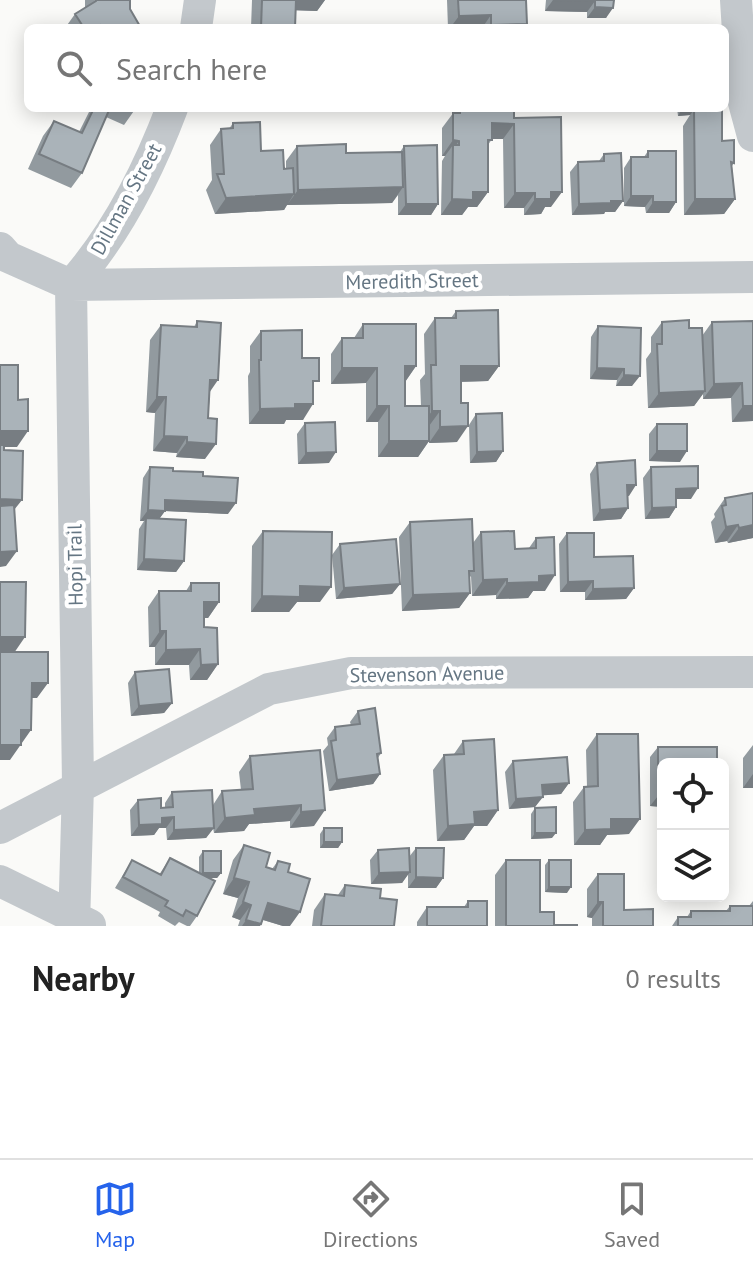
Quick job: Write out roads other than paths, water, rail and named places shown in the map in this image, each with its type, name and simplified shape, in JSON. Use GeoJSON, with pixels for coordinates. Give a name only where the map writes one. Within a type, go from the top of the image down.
{"type":"FeatureCollection","features":[{"type":"Feature","properties":{"kind":"street"},"geometry":{"type":"LineString","coordinates":[[197,24],[200,0]]}},
{"type":"Feature","properties":{"kind":"street"},"geometry":{"type":"LineString","coordinates":[[736,0],[742,95],[753,136]]}},
{"type":"Feature","properties":{"kind":"street","name":"Dillman Street"},"geometry":{"type":"LineString","coordinates":[[71,285],[86,268],[138,186],[170,112]]}},
{"type":"Feature","properties":{"kind":"street"},"geometry":{"type":"LineString","coordinates":[[0,248],[8,257],[71,285]]}},
{"type":"Feature","properties":{"kind":"street","name":"Meredith Street"},"geometry":{"type":"LineString","coordinates":[[71,285],[753,277]]}},
{"type":"Feature","properties":{"kind":"street","name":"Hopi Trail"},"geometry":{"type":"LineString","coordinates":[[71,285],[80,923]]}},
{"type":"Feature","properties":{"kind":"street","name":"Stevenson Avenue"},"geometry":{"type":"LineString","coordinates":[[0,828],[269,689],[351,673],[753,672]]}},
{"type":"Feature","properties":{"kind":"street"},"geometry":{"type":"LineString","coordinates":[[0,881],[80,923]]}}]}
